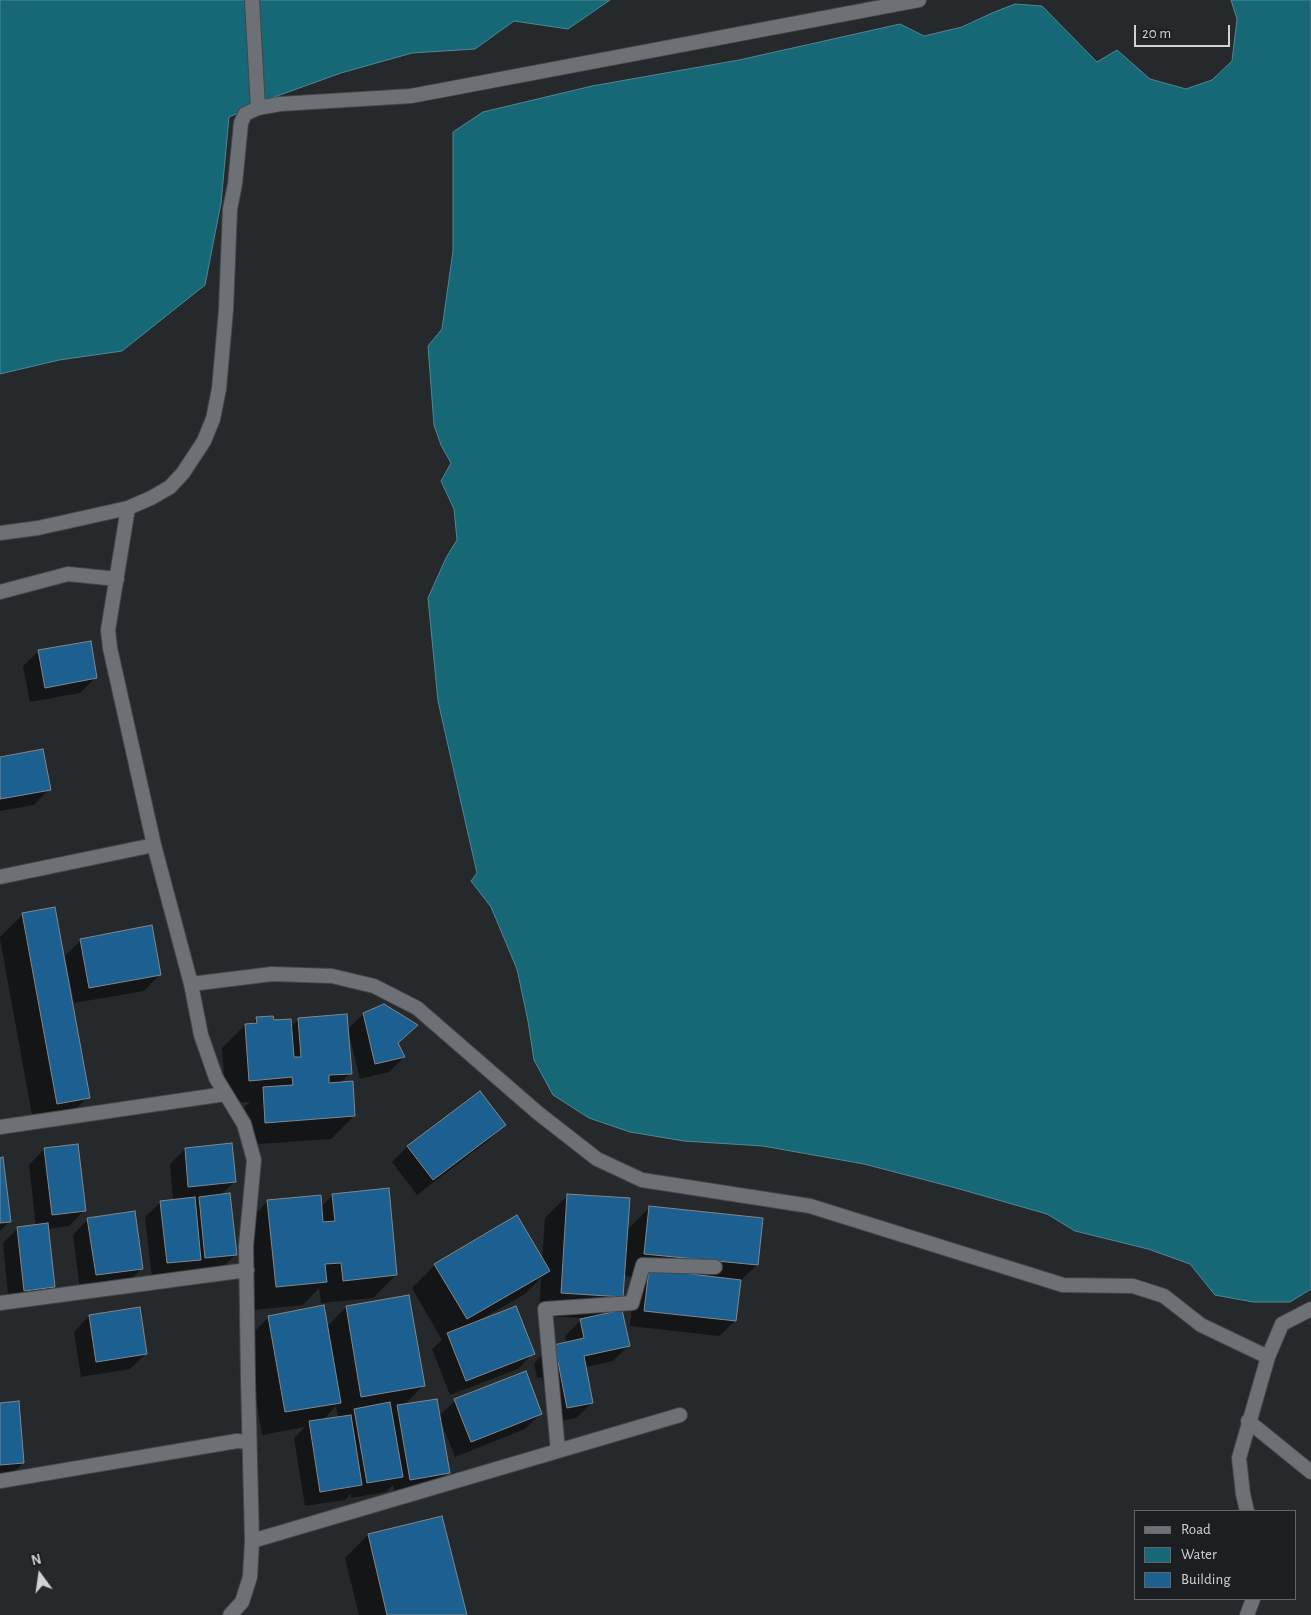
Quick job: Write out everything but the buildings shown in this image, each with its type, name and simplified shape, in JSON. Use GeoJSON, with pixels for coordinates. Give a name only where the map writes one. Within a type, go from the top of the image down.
{"type":"FeatureCollection","features":[{"type":"Feature","properties":{"kind":"street"},"geometry":{"type":"LineString","coordinates":[[252,0],[258,108]]}},
{"type":"Feature","properties":{"kind":"street"},"geometry":{"type":"LineString","coordinates":[[0,533],[38,528],[128,508],[151,498],[170,486],[183,473],[204,441],[214,418],[219,389],[226,310],[230,209],[242,123],[245,114],[258,108],[280,104],[410,96],[919,0]]}},
{"type":"Feature","properties":{"kind":"street"},"geometry":{"type":"LineString","coordinates":[[128,508],[108,630],[110,648],[154,845],[191,984],[201,1035],[216,1078],[244,1124],[254,1160],[246,1246],[252,1541],[250,1577],[242,1602],[230,1615]]}},
{"type":"Feature","properties":{"kind":"street"},"geometry":{"type":"LineString","coordinates":[[0,592],[68,574],[117,580]]}},
{"type":"Feature","properties":{"kind":"street"},"geometry":{"type":"LineString","coordinates":[[0,877],[154,845]]}},
{"type":"Feature","properties":{"kind":"street"},"geometry":{"type":"LineString","coordinates":[[191,984],[272,974],[332,976],[374,986],[417,1008],[538,1113],[597,1159],[642,1180],[810,1206],[1063,1285],[1133,1286],[1164,1296],[1201,1325],[1268,1357]]}},
{"type":"Feature","properties":{"kind":"street"},"geometry":{"type":"LineString","coordinates":[[0,1127],[225,1094]]}},
{"type":"Feature","properties":{"kind":"street"},"geometry":{"type":"LineString","coordinates":[[558,1451],[545,1308],[632,1303],[643,1265],[715,1267]]}},
{"type":"Feature","properties":{"kind":"street"},"geometry":{"type":"LineString","coordinates":[[0,1303],[247,1270]]}},
{"type":"Feature","properties":{"kind":"street"},"geometry":{"type":"LineString","coordinates":[[1247,1510],[1239,1458],[1248,1421],[1268,1357],[1282,1324],[1311,1309]]}},
{"type":"Feature","properties":{"kind":"street"},"geometry":{"type":"LineString","coordinates":[[252,1541],[680,1415]]}},
{"type":"Feature","properties":{"kind":"street"},"geometry":{"type":"LineString","coordinates":[[1248,1421],[1311,1472]]}},
{"type":"Feature","properties":{"kind":"street"},"geometry":{"type":"LineString","coordinates":[[0,1480],[237,1441],[249,1442]]}},
{"type":"Feature","properties":{"kind":"street"},"geometry":{"type":"LineString","coordinates":[[1247,1615],[1253,1600]]}},
{"type":"Feature","properties":{"kind":"water"},"geometry":{"type":"Polygon","coordinates":[[[0,0],[610,0],[568,29],[514,21],[475,49],[412,53],[341,73],[277,96],[229,117],[221,203],[205,285],[122,351],[59,360],[0,374],[0,0]]]}},
{"type":"Feature","properties":{"kind":"water"},"geometry":{"type":"Polygon","coordinates":[[[1231,0],[1311,0],[1311,1289],[1290,1302],[1253,1302],[1215,1295],[1190,1264],[1148,1249],[1075,1231],[1047,1214],[956,1188],[864,1164],[763,1146],[684,1141],[630,1132],[589,1118],[553,1095],[534,1060],[517,969],[491,907],[471,881],[477,873],[438,701],[428,598],[446,558],[457,540],[454,509],[441,481],[451,463],[441,445],[434,425],[428,346],[442,329],[453,251],[453,132],[483,112],[592,86],[739,60],[900,24],[924,36],[962,27],[1015,4],[1042,6],[1097,62],[1117,50],[1150,79],[1186,89],[1212,80],[1232,61],[1237,19],[1231,0]]]}}]}
